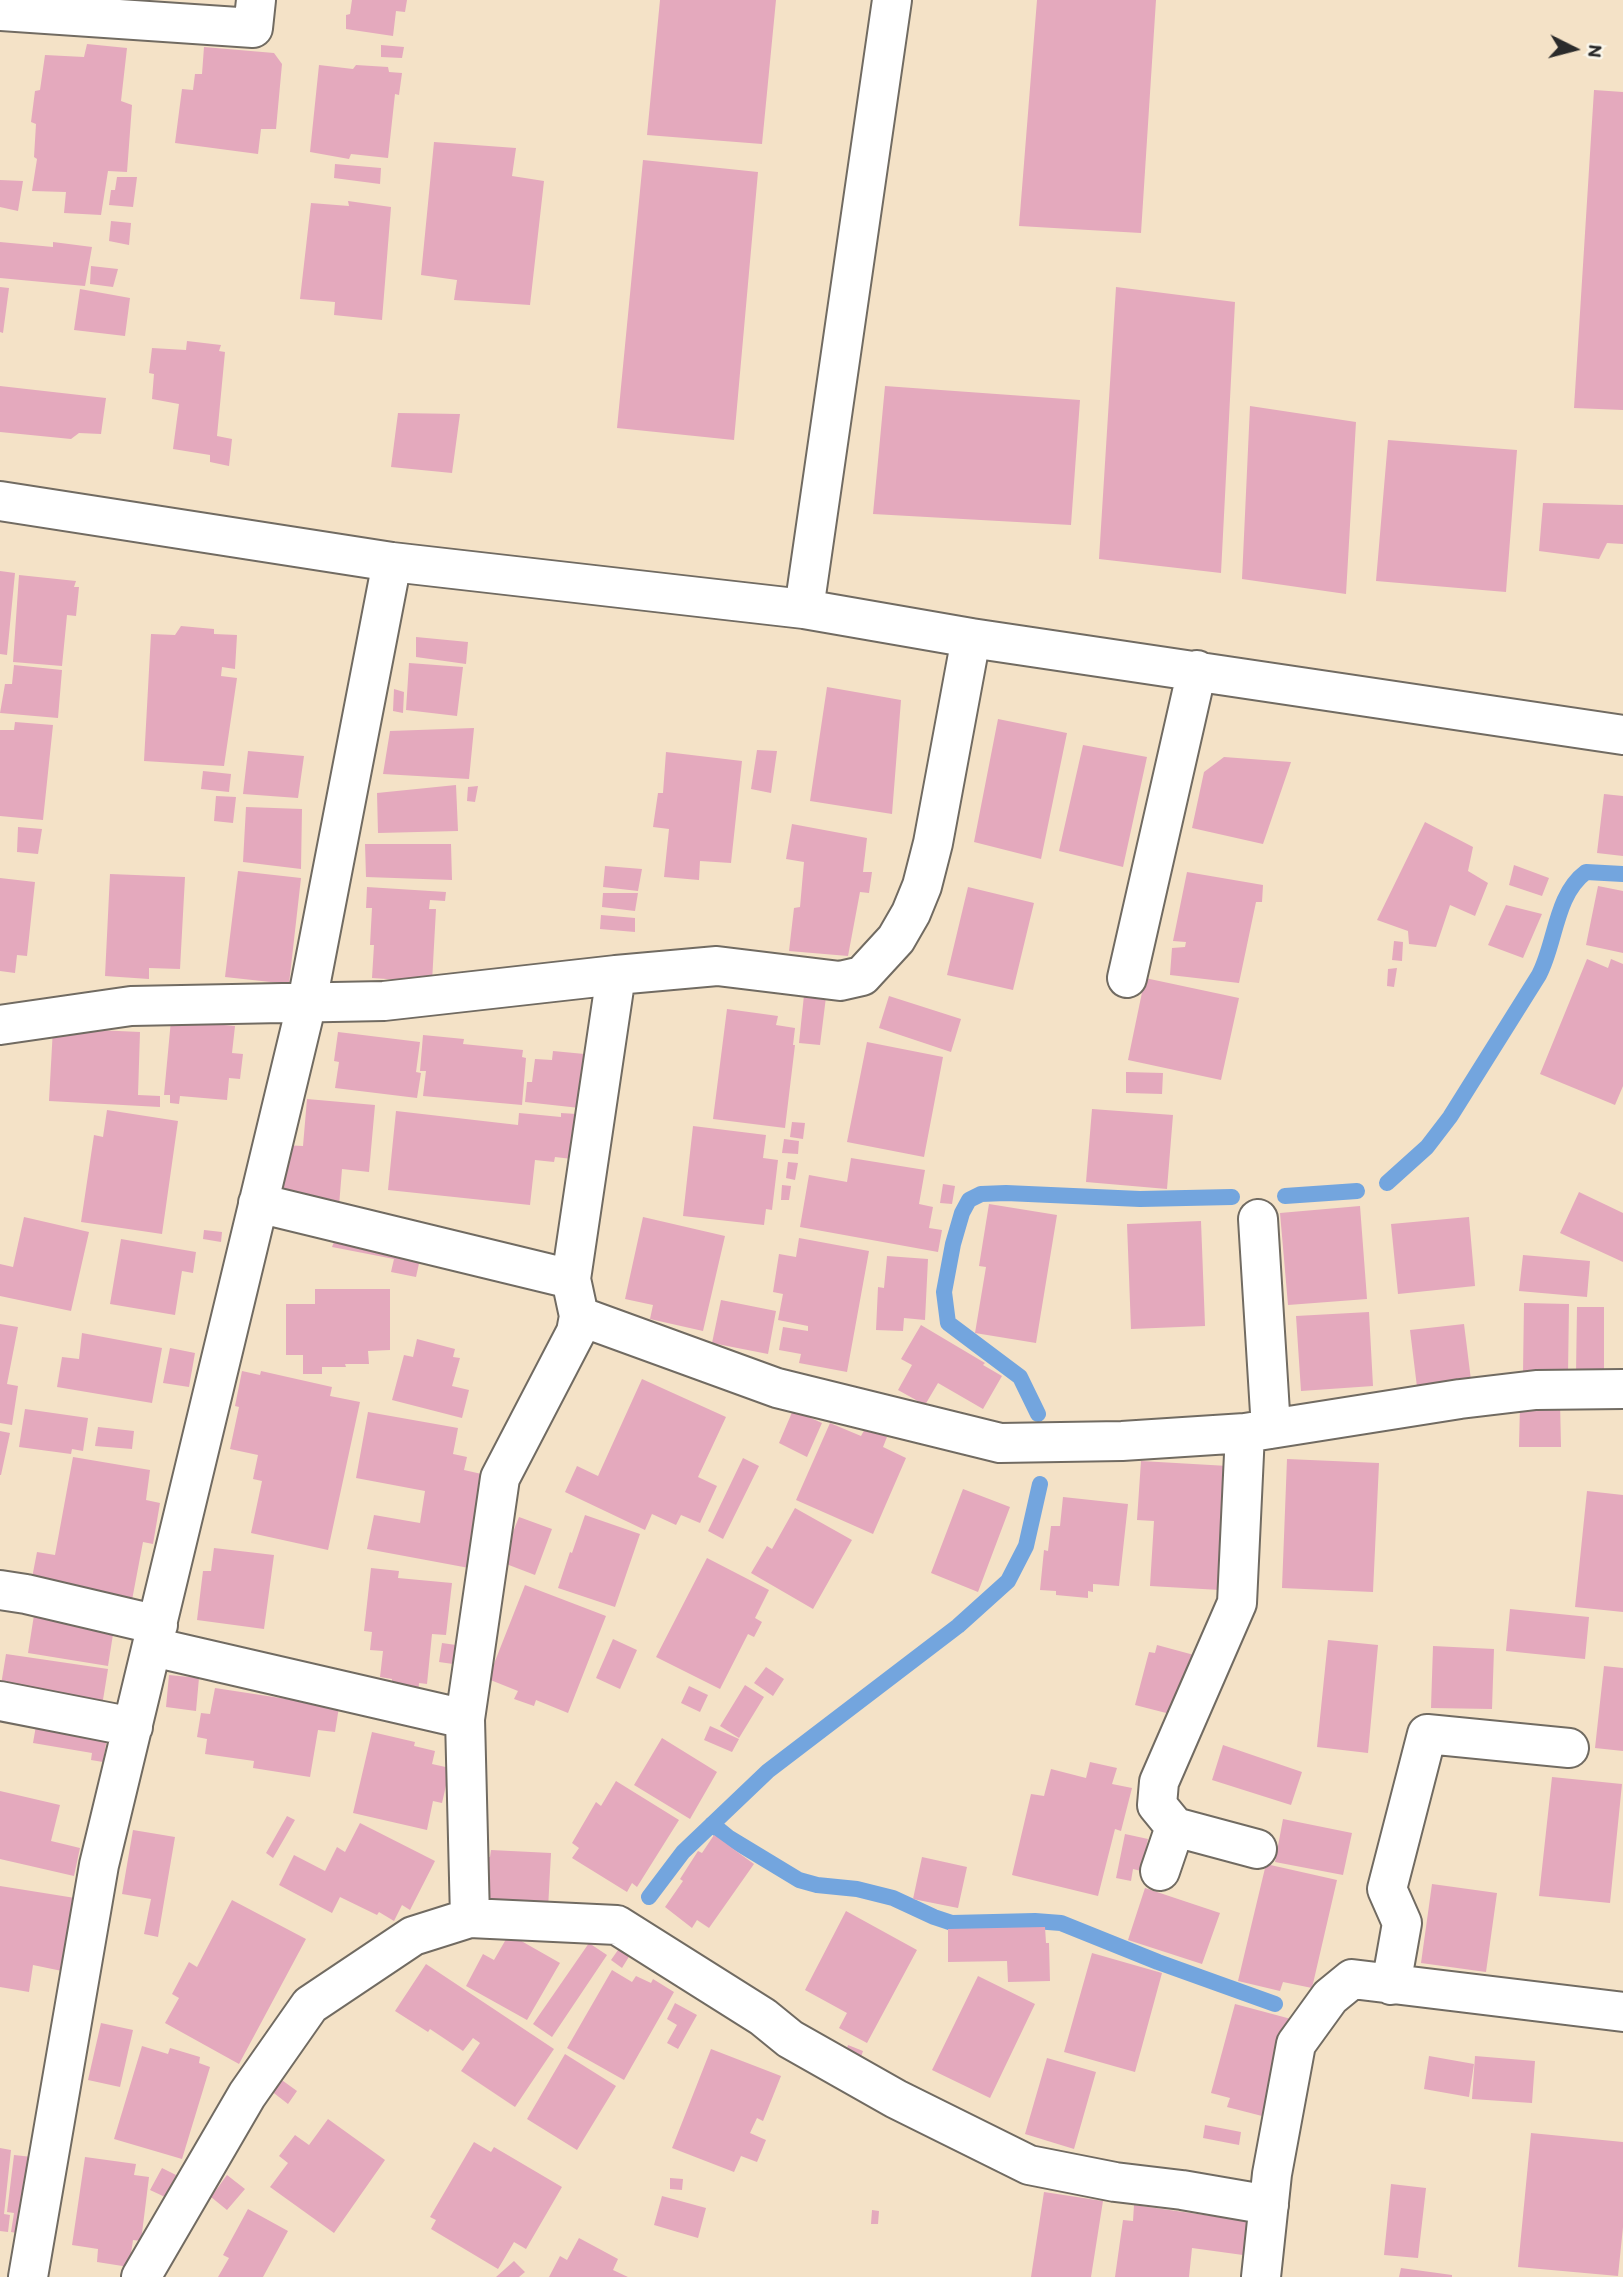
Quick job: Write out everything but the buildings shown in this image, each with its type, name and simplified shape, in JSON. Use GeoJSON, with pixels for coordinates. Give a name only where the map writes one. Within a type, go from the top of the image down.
{"type":"FeatureCollection","features":[{"type":"Feature","properties":{"kind":"street"},"geometry":{"type":"LineString","coordinates":[[0,12],[253,28],[256,0]]}},
{"type":"Feature","properties":{"kind":"street"},"geometry":{"type":"LineString","coordinates":[[804,610],[892,0]]}},
{"type":"Feature","properties":{"kind":"street"},"geometry":{"type":"LineString","coordinates":[[0,501],[392,562],[804,610],[971,638],[1623,735]]}},
{"type":"Feature","properties":{"kind":"street"},"geometry":{"type":"LineString","coordinates":[[28,2277],[99,1865],[307,1002],[392,562]]}},
{"type":"Feature","properties":{"kind":"street"},"geometry":{"type":"LineString","coordinates":[[0,1026],[131,1006],[384,1001],[717,966],[840,981],[862,976],[896,939],[922,886],[933,842],[971,638]]}},
{"type":"Feature","properties":{"kind":"street"},"geometry":{"type":"LineString","coordinates":[[1127,978],[1197,670]]}},
{"type":"Feature","properties":{"kind":"street"},"geometry":{"type":"LineString","coordinates":[[470,1918],[465,1719],[500,1478],[576,1332],[579,1316],[572,1279],[616,975]]}},
{"type":"Feature","properties":{"kind":"street"},"geometry":{"type":"LineString","coordinates":[[258,1203],[572,1279]]}},
{"type":"Feature","properties":{"kind":"street"},"geometry":{"type":"LineString","coordinates":[[1257,1849],[1175,1827],[1157,1805],[1159,1782],[1237,1603],[1258,1431],[1258,1219]]}},
{"type":"Feature","properties":{"kind":"street"},"geometry":{"type":"LineString","coordinates":[[579,1316],[778,1388],[1000,1443],[1122,1441],[1258,1431],[1460,1399],[1523,1392],[1623,1389]]}},
{"type":"Feature","properties":{"kind":"street"},"geometry":{"type":"LineString","coordinates":[[0,1591],[26,1594],[155,1636],[465,1719]]}},
{"type":"Feature","properties":{"kind":"street"},"geometry":{"type":"LineString","coordinates":[[0,1701],[133,1727]]}},
{"type":"Feature","properties":{"kind":"street"},"geometry":{"type":"LineString","coordinates":[[1391,1985],[1402,1923],[1387,1889],[1427,1734],[1569,1748]]}},
{"type":"Feature","properties":{"kind":"street"},"geometry":{"type":"LineString","coordinates":[[1160,1871],[1175,1827]]}},
{"type":"Feature","properties":{"kind":"street"},"geometry":{"type":"LineString","coordinates":[[141,2277],[247,2095],[310,2005],[413,1936],[470,1918],[618,1925],[763,2017],[790,2039],[896,2099],[1029,2165],[1115,2182],[1182,2190],[1269,2206]]}},
{"type":"Feature","properties":{"kind":"street"},"geometry":{"type":"LineString","coordinates":[[1261,2277],[1272,2174],[1296,2044],[1330,1997],[1352,1979],[1623,2012]]}},
{"type":"Feature","properties":{"kind":"waterway"},"geometry":{"type":"LineString","coordinates":[[1387,1183],[1427,1147],[1450,1117],[1539,975],[1562,906],[1576,882],[1586,872],[1623,874]]}},
{"type":"Feature","properties":{"kind":"waterway"},"geometry":{"type":"LineString","coordinates":[[1285,1196],[1357,1191]]}},
{"type":"Feature","properties":{"kind":"waterway"},"geometry":{"type":"LineString","coordinates":[[1038,1414],[1020,1377],[948,1323],[944,1292],[953,1244],[962,1213],[969,1200],[981,1194],[1006,1193],[1140,1199],[1232,1197]]}},
{"type":"Feature","properties":{"kind":"waterway"},"geometry":{"type":"LineString","coordinates":[[649,1897],[683,1852],[768,1771],[958,1626],[1008,1581],[1026,1546],[1040,1484]]}},
{"type":"Feature","properties":{"kind":"waterway"},"geometry":{"type":"LineString","coordinates":[[712,1824],[728,1837],[799,1880],[893,1898],[952,1923],[1061,1923],[1158,1962],[1275,2004]]}}]}
